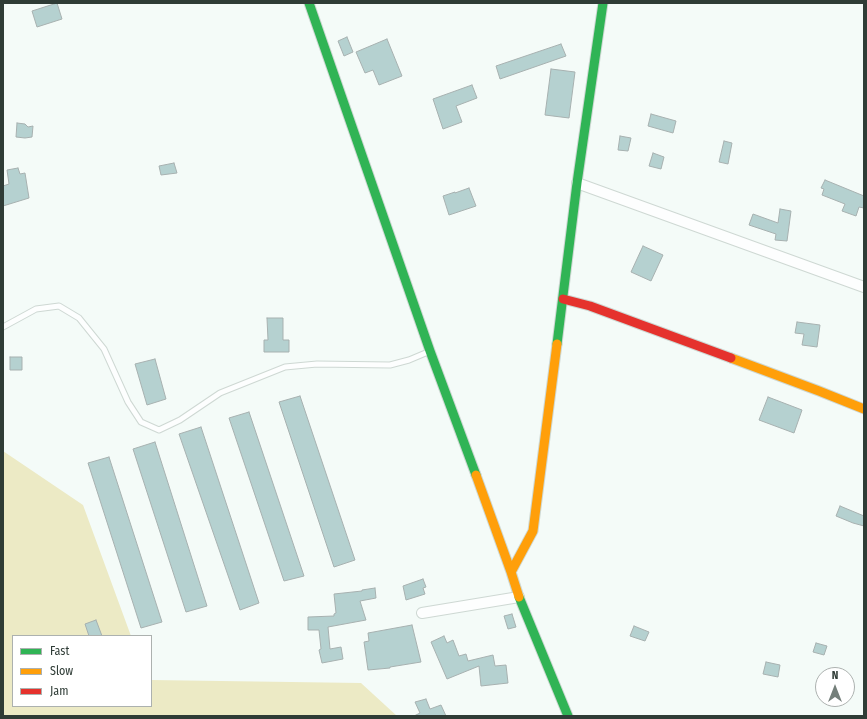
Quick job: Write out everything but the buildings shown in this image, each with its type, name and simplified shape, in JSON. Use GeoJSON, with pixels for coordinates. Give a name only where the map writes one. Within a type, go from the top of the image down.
{"type":"FeatureCollection","features":[{"type":"Feature","properties":{"kind":"street"},"geometry":{"type":"LineString","coordinates":[[309,3],[430,351],[519,597],[568,716]]}},
{"type":"Feature","properties":{"kind":"street"},"geometry":{"type":"LineString","coordinates":[[510,572],[534,531],[577,183],[603,3]]}},
{"type":"Feature","properties":{"kind":"street"},"geometry":{"type":"LineString","coordinates":[[577,183],[864,286]]}},
{"type":"Feature","properties":{"kind":"street"},"geometry":{"type":"LineString","coordinates":[[563,299],[590,306],[864,409]]}},
{"type":"Feature","properties":{"kind":"street"},"geometry":{"type":"LineString","coordinates":[[422,613],[519,597]]}},
{"type":"Feature","properties":{"kind":"lane"},"geometry":{"type":"LineString","coordinates":[[3,326],[36,309],[59,306],[79,318],[104,349],[128,402],[141,422],[159,430],[180,420],[220,393],[285,367],[317,364],[390,365],[409,360],[430,351]]}},
{"type":"Feature","properties":{"kind":"shaded area"},"geometry":{"type":"Polygon","coordinates":[[[3,451],[83,505],[131,635],[12,635],[12,707],[152,707],[152,680],[361,683],[397,716],[3,716],[3,451]]]}},
{"type":"Feature","properties":{"kind":"traffic: fast"},"geometry":{"type":"LineString","coordinates":[[309,3],[430,351],[476,475]]}},
{"type":"Feature","properties":{"kind":"traffic: fast"},"geometry":{"type":"LineString","coordinates":[[557,344],[577,183],[603,3]]}},
{"type":"Feature","properties":{"kind":"traffic: fast"},"geometry":{"type":"LineString","coordinates":[[519,597],[568,716]]}},
{"type":"Feature","properties":{"kind":"traffic: slow"},"geometry":{"type":"LineString","coordinates":[[511,572],[533,531],[557,344]]}},
{"type":"Feature","properties":{"kind":"traffic: slow"},"geometry":{"type":"LineString","coordinates":[[731,358],[864,409]]}},
{"type":"Feature","properties":{"kind":"traffic: slow"},"geometry":{"type":"LineString","coordinates":[[476,475],[519,597]]}},
{"type":"Feature","properties":{"kind":"traffic: jam"},"geometry":{"type":"LineString","coordinates":[[563,299],[590,306],[731,358]]}}]}
